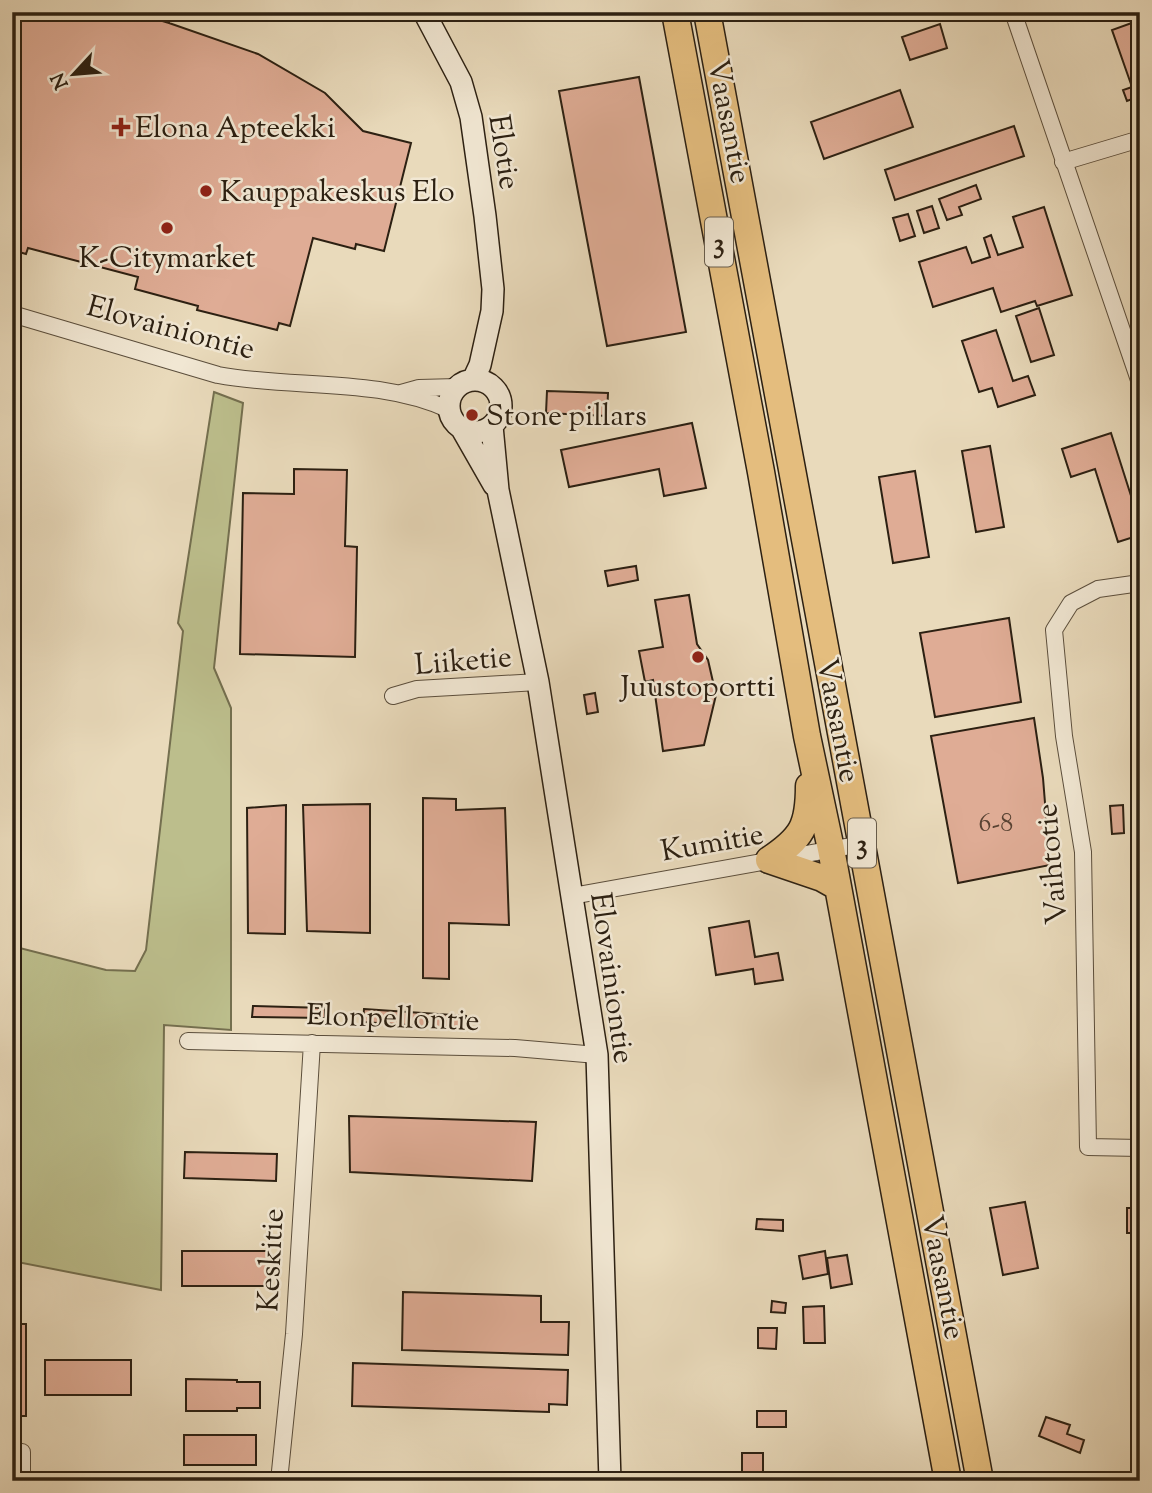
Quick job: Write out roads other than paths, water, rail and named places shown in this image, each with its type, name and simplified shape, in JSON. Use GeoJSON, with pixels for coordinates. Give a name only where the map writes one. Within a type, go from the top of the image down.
{"type":"FeatureCollection","features":[{"type":"Feature","properties":{"kind":"highway","name":"Vaasantie"},"geometry":{"type":"LineString","coordinates":[[675,12],[754,431],[807,736],[831,849],[948,1481]]}},
{"type":"Feature","properties":{"kind":"highway","name":"Vaasantie"},"geometry":{"type":"LineString","coordinates":[[708,12],[980,1481]]}},
{"type":"Feature","properties":{"kind":"highway"},"geometry":{"type":"LineString","coordinates":[[769,860],[792,844],[802,831],[808,815],[807,736]]}},
{"type":"Feature","properties":{"kind":"highway"},"geometry":{"type":"LineString","coordinates":[[769,860],[822,878],[838,887]]}},
{"type":"Feature","properties":{"kind":"main road","name":"Elotie"},"geometry":{"type":"LineString","coordinates":[[424,12],[461,82],[471,117],[494,289],[480,365],[465,384]]}},
{"type":"Feature","properties":{"kind":"main road","name":"Elotie"},"geometry":{"type":"LineString","coordinates":[[492,311],[495,389]]}},
{"type":"Feature","properties":{"kind":"main road"},"geometry":{"type":"LineString","coordinates":[[485,382],[495,389],[501,408],[498,420],[492,426],[478,432],[463,429],[454,421],[450,410],[451,398],[465,384],[485,382]]}},
{"type":"Feature","properties":{"kind":"main road","name":"Elovainiontie"},"geometry":{"type":"LineString","coordinates":[[492,426],[498,490],[538,682],[597,1055],[610,1481]]}},
{"type":"Feature","properties":{"kind":"main road","name":"Elovainiontie"},"geometry":{"type":"LineString","coordinates":[[463,429],[498,490]]}},
{"type":"Feature","properties":{"kind":"street"},"geometry":{"type":"LineString","coordinates":[[1013,12],[1140,383]]}},
{"type":"Feature","properties":{"kind":"street"},"geometry":{"type":"LineString","coordinates":[[1063,162],[1140,139]]}},
{"type":"Feature","properties":{"kind":"street","name":"Elovainiontie"},"geometry":{"type":"LineString","coordinates":[[12,314],[218,375],[245,380],[321,384],[401,393],[450,410]]}},
{"type":"Feature","properties":{"kind":"street","name":"Elovainiontie"},"geometry":{"type":"LineString","coordinates":[[401,393],[419,388],[465,384]]}},
{"type":"Feature","properties":{"kind":"street","name":"Vaihtotie"},"geometry":{"type":"LineString","coordinates":[[1140,583],[1098,589],[1071,603],[1054,630],[1064,736],[1083,852],[1088,1147],[1140,1148]]}},
{"type":"Feature","properties":{"kind":"street","name":"Liiketie"},"geometry":{"type":"LineString","coordinates":[[393,696],[417,690],[538,682]]}},
{"type":"Feature","properties":{"kind":"street","name":"Kumitie"},"geometry":{"type":"LineString","coordinates":[[572,896],[862,844]]}},
{"type":"Feature","properties":{"kind":"street","name":"Elonpellontie"},"geometry":{"type":"LineString","coordinates":[[188,1041],[515,1048],[597,1055]]}},
{"type":"Feature","properties":{"kind":"street","name":"Keskitie"},"geometry":{"type":"LineString","coordinates":[[279,1481],[294,1334],[312,1043]]}},
{"type":"Feature","properties":{"kind":"street"},"geometry":{"type":"LineString","coordinates":[[22,1452],[22,1481]]}},
{"type":"Feature","properties":{"kind":"place","name":"Elona Apteekki"},"geometry":{"type":"Point","coordinates":[121,127]}},
{"type":"Feature","properties":{"kind":"place","name":"Kauppakeskus Elo"},"geometry":{"type":"Point","coordinates":[206,191]}},
{"type":"Feature","properties":{"kind":"place","name":"K-Citymarket"},"geometry":{"type":"Point","coordinates":[167,228]}},
{"type":"Feature","properties":{"kind":"place","name":"Stone pillars"},"geometry":{"type":"Point","coordinates":[472,415]}},
{"type":"Feature","properties":{"kind":"place","name":"Juustoportti"},"geometry":{"type":"Point","coordinates":[698,657]}}]}
